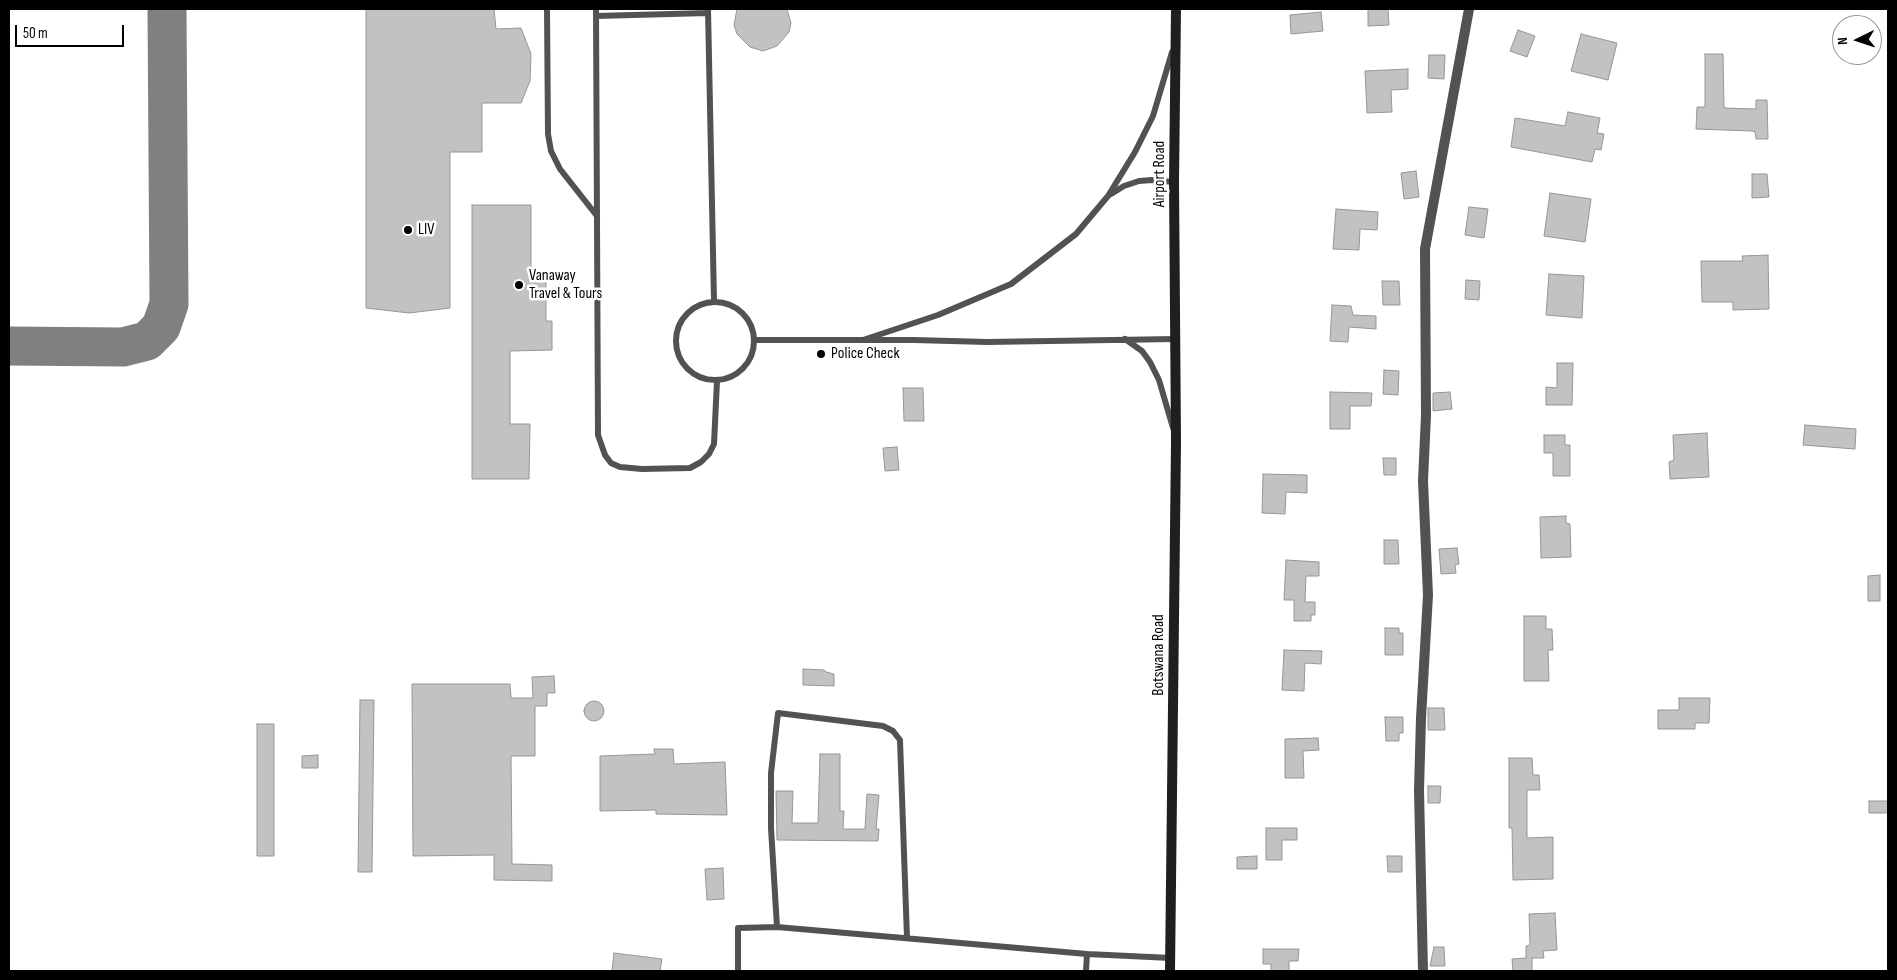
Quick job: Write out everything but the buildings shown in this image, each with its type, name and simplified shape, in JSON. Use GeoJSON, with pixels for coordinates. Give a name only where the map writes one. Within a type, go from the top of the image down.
{"type":"FeatureCollection","features":[{"type":"Feature","properties":{"kind":"street","name":"Airport Road"},"geometry":{"type":"LineString","coordinates":[[1176,9],[1174,182],[1176,339]]}},
{"type":"Feature","properties":{"kind":"street"},"geometry":{"type":"LineString","coordinates":[[1423,971],[1419,790],[1421,710],[1428,595],[1423,481],[1426,416],[1425,249],[1469,9]]}},
{"type":"Feature","properties":{"kind":"street","name":"Botswana Road"},"geometry":{"type":"LineString","coordinates":[[1170,971],[1176,339]]}},
{"type":"Feature","properties":{"kind":"lane"},"geometry":{"type":"LineString","coordinates":[[547,9],[548,134],[551,151],[560,169],[597,216]]}},
{"type":"Feature","properties":{"kind":"lane"},"geometry":{"type":"LineString","coordinates":[[714,301],[708,11],[596,12],[598,435],[610,463],[620,467],[642,469],[690,468],[701,462],[709,454],[714,444],[717,381]]}},
{"type":"Feature","properties":{"kind":"lane"},"geometry":{"type":"LineString","coordinates":[[863,340],[938,315],[1011,284],[1076,234],[1108,196],[1135,152],[1153,116],[1176,40]]}},
{"type":"Feature","properties":{"kind":"lane"},"geometry":{"type":"LineString","coordinates":[[1108,196],[1124,186],[1139,181],[1174,182]]}},
{"type":"Feature","properties":{"kind":"lane"},"geometry":{"type":"LineString","coordinates":[[714,301],[738,308],[747,317],[752,328],[754,340],[754,350],[744,368],[736,375],[717,381],[704,379],[691,373],[682,363],[676,350],[675,336],[680,322],[688,311],[700,304],[714,301]]}},
{"type":"Feature","properties":{"kind":"lane"},"geometry":{"type":"LineString","coordinates":[[754,340],[987,342],[1124,338],[1176,339]]}},
{"type":"Feature","properties":{"kind":"lane"},"geometry":{"type":"LineString","coordinates":[[1124,338],[1142,351],[1160,380],[1176,442]]}},
{"type":"Feature","properties":{"kind":"lane"},"geometry":{"type":"LineString","coordinates":[[777,927],[771,828],[771,773],[778,713],[883,726],[893,731],[900,740],[907,938]]}},
{"type":"Feature","properties":{"kind":"lane"},"geometry":{"type":"LineString","coordinates":[[738,971],[738,928],[777,927],[1087,954],[1171,958]]}},
{"type":"Feature","properties":{"kind":"lane"},"geometry":{"type":"LineString","coordinates":[[1086,971],[1087,954]]}},
{"type":"Feature","properties":{"kind":"path"},"geometry":{"type":"LineString","coordinates":[[1888,863],[1888,886]]}},
{"type":"Feature","properties":{"kind":"taxiway"},"geometry":{"type":"LineString","coordinates":[[9,346],[123,347],[147,341],[161,327],[169,304],[167,9]]}},
{"type":"Feature","properties":{"kind":"place","name":"LIV"},"geometry":{"type":"Point","coordinates":[408,230]}},
{"type":"Feature","properties":{"kind":"place","name":"Vanaway Travel & Tours"},"geometry":{"type":"Point","coordinates":[519,285]}},
{"type":"Feature","properties":{"kind":"place","name":"Police Check"},"geometry":{"type":"Point","coordinates":[821,354]}}]}
